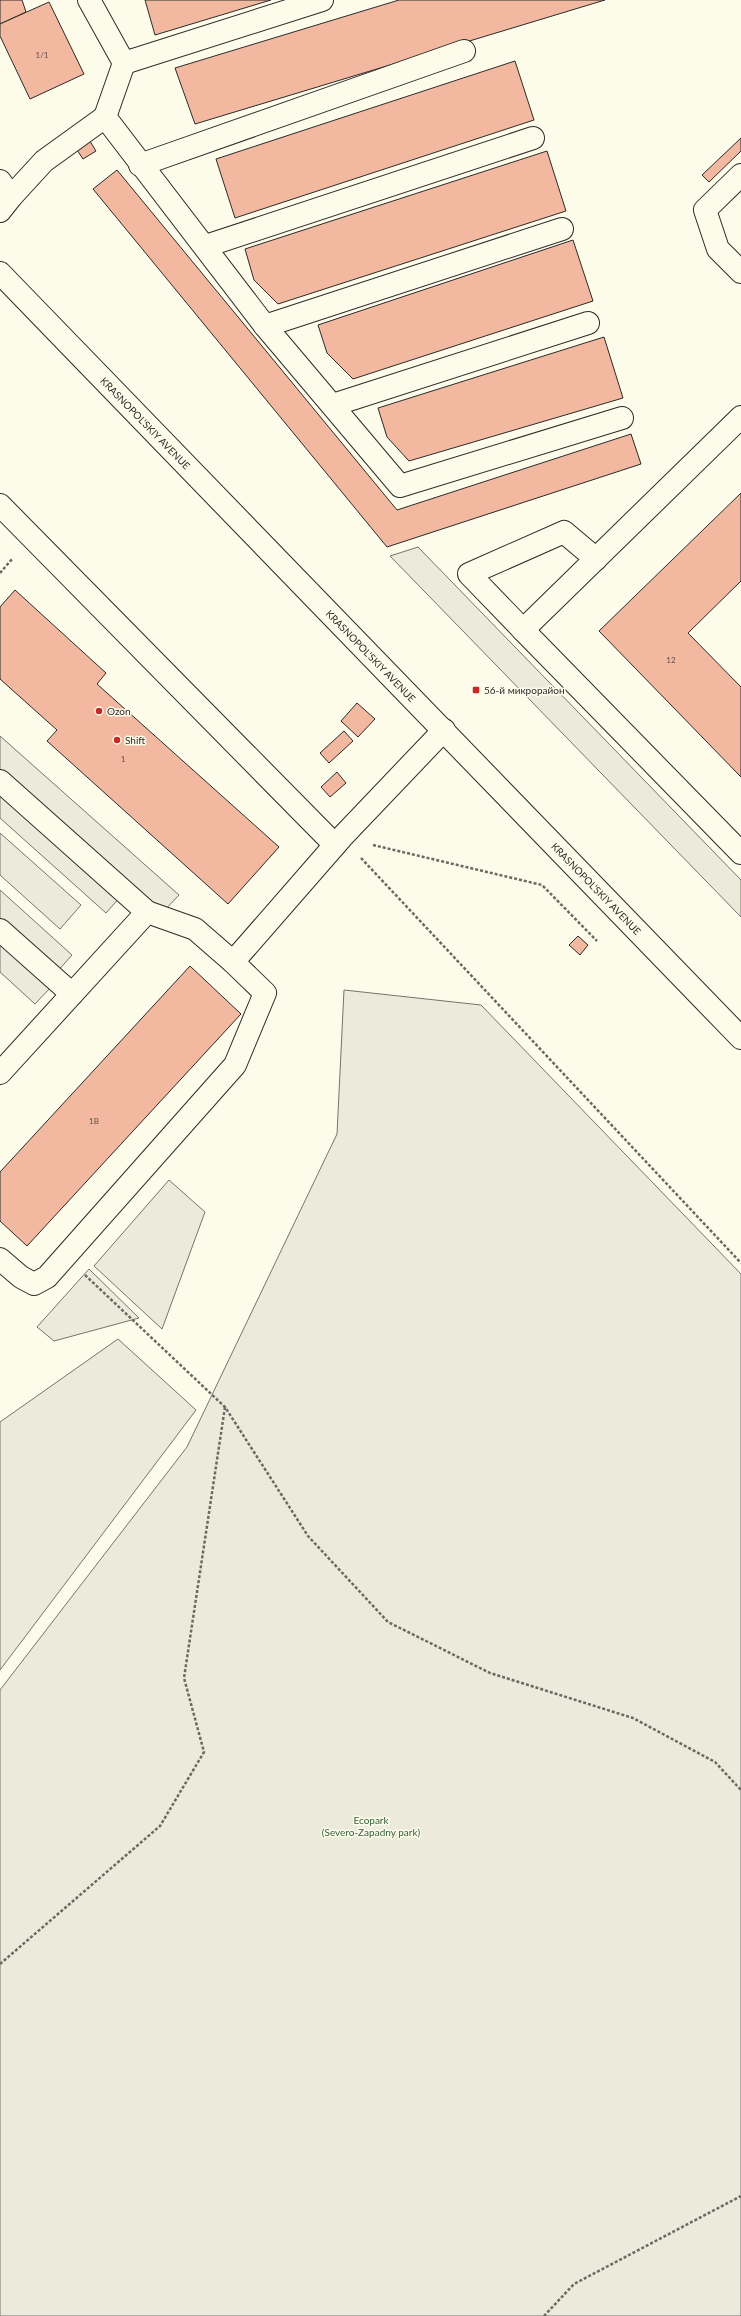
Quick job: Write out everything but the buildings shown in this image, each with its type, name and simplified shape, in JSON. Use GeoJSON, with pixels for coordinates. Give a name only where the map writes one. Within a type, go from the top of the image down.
{"type":"FeatureCollection","features":[{"type":"Feature","properties":{"kind":"street"},"geometry":{"type":"LineString","coordinates":[[4,196],[44,161],[105,118],[124,63],[89,0]]}},
{"type":"Feature","properties":{"kind":"street"},"geometry":{"type":"LineString","coordinates":[[124,63],[322,0]]}},
{"type":"Feature","properties":{"kind":"street"},"geometry":{"type":"LineString","coordinates":[[140,165],[464,51]]}},
{"type":"Feature","properties":{"kind":"street"},"geometry":{"type":"LineString","coordinates":[[105,118],[140,165],[206,246],[266,326],[400,486],[622,418]]}},
{"type":"Feature","properties":{"kind":"street"},"geometry":{"type":"LineString","coordinates":[[206,246],[533,138]]}},
{"type":"Feature","properties":{"kind":"street"},"geometry":{"type":"LineString","coordinates":[[741,174],[705,210],[718,249],[741,272]]}},
{"type":"Feature","properties":{"kind":"street"},"geometry":{"type":"LineString","coordinates":[[266,326],[562,229]]}},
{"type":"Feature","properties":{"kind":"street","name":"KRASNOPOL'SKIY AVENUE"},"geometry":{"type":"LineString","coordinates":[[0,273],[741,1038]]}},
{"type":"Feature","properties":{"kind":"street"},"geometry":{"type":"LineString","coordinates":[[333,405],[588,323]]}},
{"type":"Feature","properties":{"kind":"street"},"geometry":{"type":"LineString","coordinates":[[523,630],[741,417]]}},
{"type":"Feature","properties":{"kind":"street"},"geometry":{"type":"LineString","coordinates":[[0,505],[338,841]]}},
{"type":"Feature","properties":{"kind":"street"},"geometry":{"type":"LineString","coordinates":[[596,560],[564,532],[469,574],[741,853]]}},
{"type":"Feature","properties":{"kind":"street"},"geometry":{"type":"LineString","coordinates":[[233,962],[338,841],[444,730]]}},
{"type":"Feature","properties":{"kind":"street"},"geometry":{"type":"LineString","coordinates":[[0,781],[147,912],[195,929],[266,993],[235,1066],[47,1277],[34,1284],[21,1278],[0,1259]]}},
{"type":"Feature","properties":{"kind":"street"},"geometry":{"type":"LineString","coordinates":[[0,1073],[147,912]]}},
{"type":"Feature","properties":{"kind":"street"},"geometry":{"type":"LineString","coordinates":[[0,930],[72,994]]}},
{"type":"Feature","properties":{"kind":"path"},"geometry":{"type":"LineString","coordinates":[[338,841],[542,885],[597,941]]}},
{"type":"Feature","properties":{"kind":"path"},"geometry":{"type":"LineString","coordinates":[[338,841],[741,1264]]}},
{"type":"Feature","properties":{"kind":"path"},"geometry":{"type":"LineString","coordinates":[[66,1257],[225,1407],[308,1536],[388,1622],[490,1673],[632,1718],[715,1762],[741,1790]]}},
{"type":"Feature","properties":{"kind":"path"},"geometry":{"type":"LineString","coordinates":[[0,1964],[160,1826],[204,1752],[184,1678],[225,1407]]}},
{"type":"Feature","properties":{"kind":"path"},"geometry":{"type":"LineString","coordinates":[[544,2316],[574,2284],[741,2196]]}},
{"type":"Feature","properties":{"kind":"green space"},"geometry":{"type":"Polygon","coordinates":[[[0,833],[81,905],[60,929],[0,875],[0,833]]]}},
{"type":"Feature","properties":{"kind":"green space","name":"Ecopark (Severo-Zapadny park)"},"geometry":{"type":"Polygon","coordinates":[[[344,990],[481,1005],[741,1274],[741,2316],[0,2316],[0,1690],[187,1447],[337,1134],[344,990]]]}},
{"type":"Feature","properties":{"kind":"green space"},"geometry":{"type":"Polygon","coordinates":[[[169,1180],[205,1212],[162,1329],[94,1266],[169,1180]]]}},
{"type":"Feature","properties":{"kind":"green space"},"geometry":{"type":"Polygon","coordinates":[[[89,1269],[139,1318],[54,1341],[37,1327],[89,1269]]]}},
{"type":"Feature","properties":{"kind":"shaded area"},"geometry":{"type":"Polygon","coordinates":[[[418,547],[741,880],[741,917],[390,556],[418,547]]]}},
{"type":"Feature","properties":{"kind":"shaded area"},"geometry":{"type":"Polygon","coordinates":[[[0,736],[179,895],[162,913],[0,769],[0,736]]]}},
{"type":"Feature","properties":{"kind":"shaded area"},"geometry":{"type":"Polygon","coordinates":[[[0,787],[121,896],[106,913],[0,818],[0,787]]]}},
{"type":"Feature","properties":{"kind":"shaded area"},"geometry":{"type":"Polygon","coordinates":[[[0,890],[72,955],[57,972],[0,921],[0,890]]]}},
{"type":"Feature","properties":{"kind":"shaded area"},"geometry":{"type":"Polygon","coordinates":[[[0,941],[51,987],[35,1004],[0,972],[0,941]]]}},
{"type":"Feature","properties":{"kind":"shaded area"},"geometry":{"type":"Polygon","coordinates":[[[118,1339],[196,1410],[0,1670],[0,1422],[118,1339]]]}},
{"type":"Feature","properties":{"kind":"place","name":"56-й микрорайон"},"geometry":{"type":"Point","coordinates":[476,690]}},
{"type":"Feature","properties":{"kind":"place","name":"Ozon"},"geometry":{"type":"Point","coordinates":[99,711]}},
{"type":"Feature","properties":{"kind":"place","name":"Shift"},"geometry":{"type":"Point","coordinates":[117,740]}}]}
